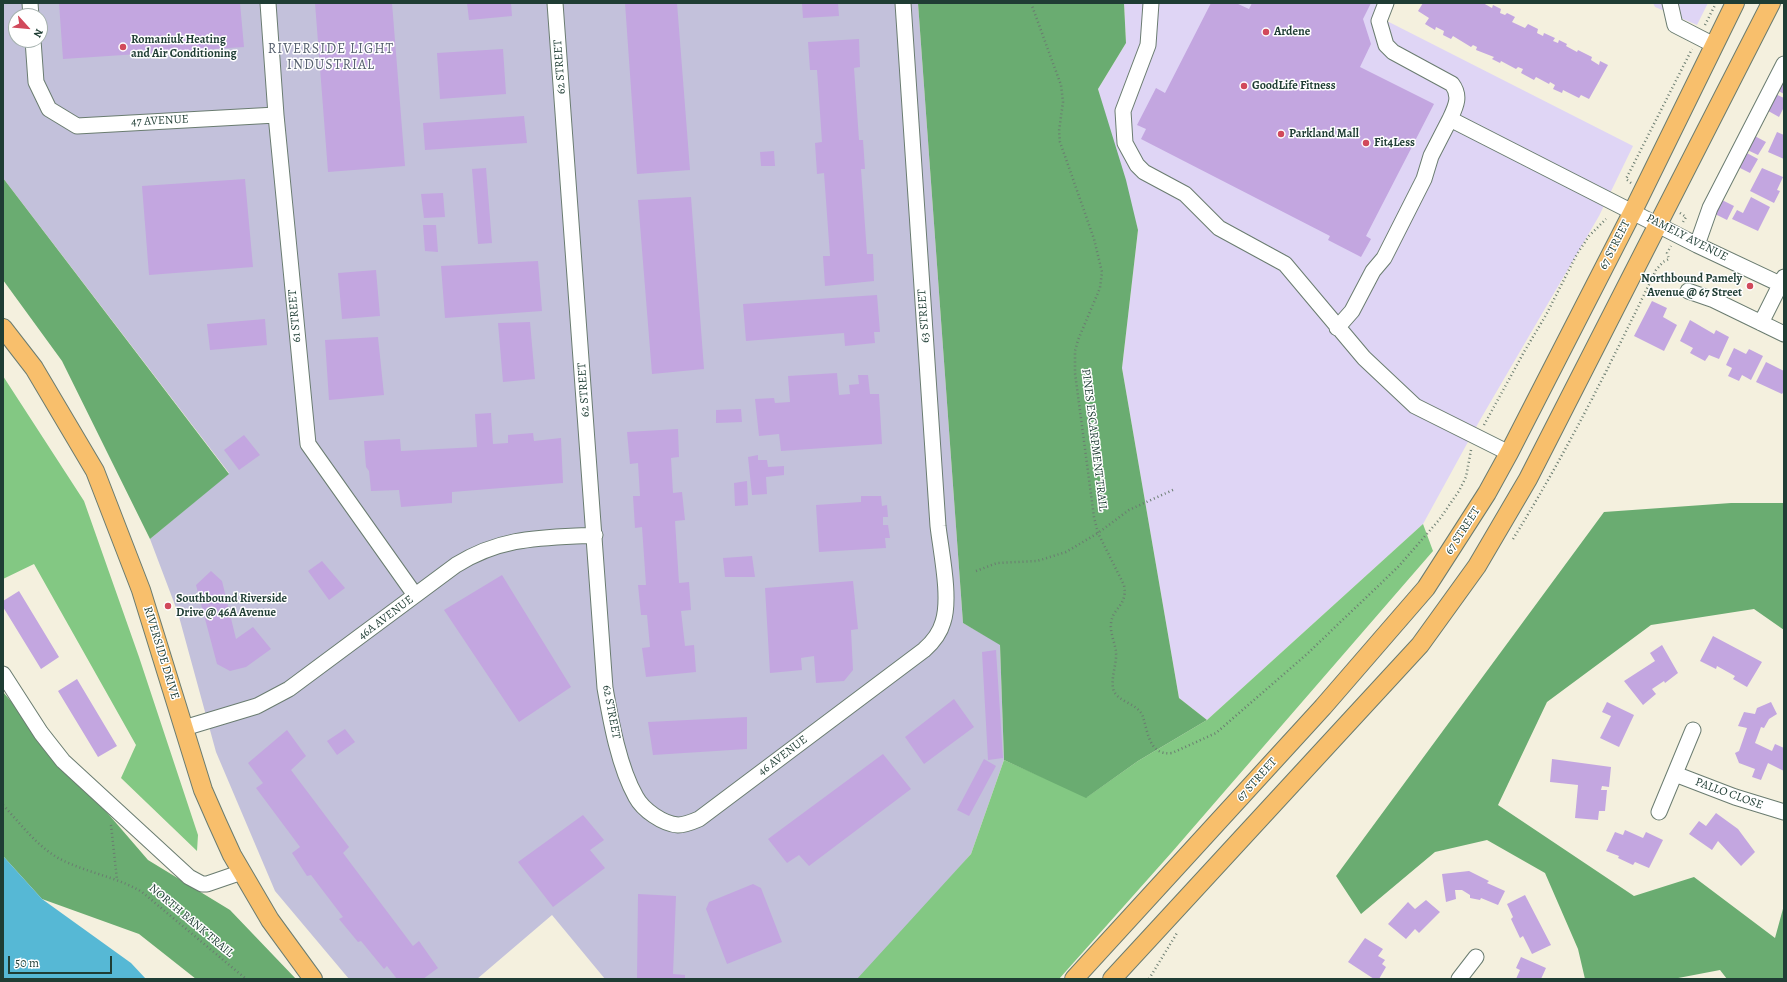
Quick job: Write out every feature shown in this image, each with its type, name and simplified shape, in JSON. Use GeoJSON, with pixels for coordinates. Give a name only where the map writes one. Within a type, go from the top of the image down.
{"type":"FeatureCollection","features":[{"type":"Feature","properties":{"kind":"main road","name":"67 STREET"},"geometry":{"type":"LineString","coordinates":[[1074,979],[1324,707],[1426,588],[1487,493],[1509,453],[1633,211],[1706,41],[1735,3]]}},
{"type":"Feature","properties":{"kind":"main road"},"geometry":{"type":"LineString","coordinates":[[1112,979],[1420,645],[1473,572],[1528,479],[1771,4]]}},
{"type":"Feature","properties":{"kind":"main road","name":"RIVERSIDE DRIVE"},"geometry":{"type":"LineString","coordinates":[[3,328],[34,368],[94,472],[141,590],[203,790],[242,872],[286,944],[313,979]]}},
{"type":"Feature","properties":{"kind":"street","name":"61 STREET"},"geometry":{"type":"LineString","coordinates":[[268,3],[276,115],[308,444],[415,595]]}},
{"type":"Feature","properties":{"kind":"street","name":"62 STREET"},"geometry":{"type":"LineString","coordinates":[[555,3],[605,688],[612,729],[627,774]]}},
{"type":"Feature","properties":{"kind":"street","name":"63 STREET"},"geometry":{"type":"LineString","coordinates":[[903,3],[938,526],[946,604],[941,629]]}},
{"type":"Feature","properties":{"kind":"street"},"geometry":{"type":"LineString","coordinates":[[1151,3],[1148,45],[1123,111],[1125,143],[1133,160],[1144,172],[1188,196],[1215,225],[1285,264],[1337,328],[1364,358],[1415,406],[1509,453]]}},
{"type":"Feature","properties":{"kind":"street"},"geometry":{"type":"LineString","coordinates":[[1337,328],[1352,311],[1373,271],[1384,258],[1424,179],[1431,156],[1458,101],[1456,89],[1452,84],[1393,52],[1384,42],[1378,21],[1386,3]]}},
{"type":"Feature","properties":{"kind":"street"},"geometry":{"type":"LineString","coordinates":[[1670,3],[1675,25],[1706,41]]}},
{"type":"Feature","properties":{"kind":"street","name":"47 AVENUE"},"geometry":{"type":"LineString","coordinates":[[34,48],[36,82],[49,109],[77,126],[276,115]]}},
{"type":"Feature","properties":{"kind":"street"},"geometry":{"type":"LineString","coordinates":[[1697,245],[1710,208],[1784,64]]}},
{"type":"Feature","properties":{"kind":"street","name":"PAMELY AVENUE"},"geometry":{"type":"LineString","coordinates":[[1450,119],[1658,223],[1697,245],[1783,282]]}},
{"type":"Feature","properties":{"kind":"street"},"geometry":{"type":"LineString","coordinates":[[1761,323],[1783,282]]}},
{"type":"Feature","properties":{"kind":"street"},"geometry":{"type":"LineString","coordinates":[[1688,291],[1714,300],[1784,334]]}},
{"type":"Feature","properties":{"kind":"street","name":"46A AVENUE"},"geometry":{"type":"LineString","coordinates":[[184,728],[251,708],[277,696],[305,678],[415,595],[471,556],[499,544],[520,540],[595,535]]}},
{"type":"Feature","properties":{"kind":"street","name":"46 AVENUE"},"geometry":{"type":"LineString","coordinates":[[627,774],[636,797],[651,813],[663,820],[679,825],[698,819],[924,650],[941,629]]}},
{"type":"Feature","properties":{"kind":"street"},"geometry":{"type":"LineString","coordinates":[[3,674],[27,713],[48,742],[73,771],[195,881],[207,884],[242,872]]}},
{"type":"Feature","properties":{"kind":"street"},"geometry":{"type":"LineString","coordinates":[[1659,812],[1693,730]]}},
{"type":"Feature","properties":{"kind":"street","name":"PALLO CLOSE"},"geometry":{"type":"LineString","coordinates":[[1675,774],[1735,797],[1784,812]]}},
{"type":"Feature","properties":{"kind":"street"},"geometry":{"type":"LineString","coordinates":[[1459,979],[1476,957]]}},
{"type":"Feature","properties":{"kind":"path","name":"PINES ESCARPMENT TRAIL"},"geometry":{"type":"LineString","coordinates":[[1031,3],[1061,85],[1063,102],[1059,131],[1060,142],[1094,239],[1102,272],[1100,288],[1078,340],[1075,351],[1075,373],[1094,518],[1098,533],[1124,585],[1125,592],[1125,598],[1115,614],[1110,626],[1116,650],[1113,684],[1114,692],[1142,714],[1148,736],[1156,749],[1164,754],[1172,753],[1206,739],[1307,654],[1407,558],[1439,520],[1459,491],[1466,477],[1471,450]]}},
{"type":"Feature","properties":{"kind":"path"},"geometry":{"type":"LineString","coordinates":[[1626,179],[1706,41],[1716,3]]}},
{"type":"Feature","properties":{"kind":"path"},"geometry":{"type":"LineString","coordinates":[[1483,427],[1546,315],[1577,254],[1589,236],[1606,219]]}},
{"type":"Feature","properties":{"kind":"path"},"geometry":{"type":"LineString","coordinates":[[976,571],[997,563],[1037,561],[1066,552],[1098,533],[1129,510],[1175,489]]}},
{"type":"Feature","properties":{"kind":"path"},"geometry":{"type":"LineString","coordinates":[[108,803],[117,869],[117,880]]}},
{"type":"Feature","properties":{"kind":"path","name":"NORTH BANK TRAIL"},"geometry":{"type":"LineString","coordinates":[[3,805],[38,843],[55,856],[70,863],[130,884],[151,898],[246,979]]}},
{"type":"Feature","properties":{"kind":"shaded area"},"geometry":{"type":"Polygon","coordinates":[[[3,3],[918,3],[963,623],[1000,644],[1004,760],[971,854],[863,979],[605,979],[552,915],[477,979],[349,979],[275,891],[216,752],[178,613],[150,539],[229,473],[3,178],[3,3]]]}},
{"type":"Feature","properties":{"kind":"shaded area"},"geometry":{"type":"Polygon","coordinates":[[[1124,3],[1395,3],[1387,21],[1633,146],[1599,216],[1480,420],[1423,524],[1207,720],[1179,698],[1122,368],[1138,230],[1098,89],[1126,43],[1124,3]]]}},
{"type":"Feature","properties":{"kind":"shaded area"},"geometry":{"type":"Polygon","coordinates":[[[1653,3],[1708,3],[1697,25],[1655,7],[1653,3]]]}},
{"type":"Feature","properties":{"kind":"green space"},"geometry":{"type":"Polygon","coordinates":[[[918,3],[1124,3],[1126,43],[1098,89],[1126,180],[1138,230],[1122,368],[1179,698],[1207,720],[1138,761],[1086,798],[1004,760],[1000,645],[963,623],[918,3]]]}},
{"type":"Feature","properties":{"kind":"green space"},"geometry":{"type":"Polygon","coordinates":[[[3,178],[229,474],[150,539],[62,361],[3,280],[3,178]]]}},
{"type":"Feature","properties":{"kind":"green space"},"geometry":{"type":"Polygon","coordinates":[[[3,376],[84,501],[139,657],[198,835],[197,851],[121,778],[136,745],[34,564],[3,579],[3,376]]]}},
{"type":"Feature","properties":{"kind":"green space"},"geometry":{"type":"Polygon","coordinates":[[[1731,503],[1784,503],[1784,630],[1754,609],[1651,625],[1547,702],[1498,805],[1634,896],[1694,877],[1775,938],[1784,905],[1784,979],[1727,979],[1720,970],[1673,979],[1585,979],[1578,949],[1545,873],[1487,840],[1435,852],[1361,914],[1336,876],[1604,512],[1731,503]]]}},
{"type":"Feature","properties":{"kind":"green space"},"geometry":{"type":"Polygon","coordinates":[[[1423,524],[1433,551],[1172,852],[1059,979],[857,979],[971,854],[1004,760],[1087,797],[1138,761],[1207,720],[1423,524]]]}},
{"type":"Feature","properties":{"kind":"green space"},"geometry":{"type":"Polygon","coordinates":[[[3,692],[148,860],[230,910],[296,979],[196,979],[139,934],[42,899],[3,856],[3,692]]]}},
{"type":"Feature","properties":{"kind":"water"},"geometry":{"type":"Polygon","coordinates":[[[3,856],[42,899],[131,963],[146,979],[3,979],[3,856]]]}},
{"type":"Feature","properties":{"kind":"building"},"geometry":{"type":"Polygon","coordinates":[[[59,3],[240,3],[244,47],[63,59],[59,3]]]}},
{"type":"Feature","properties":{"kind":"building"},"geometry":{"type":"Polygon","coordinates":[[[315,3],[392,3],[405,166],[328,172],[315,3]]]}},
{"type":"Feature","properties":{"kind":"building"},"geometry":{"type":"Polygon","coordinates":[[[467,3],[511,3],[512,16],[469,20],[467,3]]]}},
{"type":"Feature","properties":{"kind":"building"},"geometry":{"type":"Polygon","coordinates":[[[625,3],[677,3],[690,170],[637,174],[625,3]]]}},
{"type":"Feature","properties":{"kind":"building"},"geometry":{"type":"Polygon","coordinates":[[[802,3],[838,3],[839,16],[803,18],[802,3]]]}},
{"type":"Feature","properties":{"kind":"building","name":"Parkland Mall"},"geometry":{"type":"Polygon","coordinates":[[[1211,3],[1236,3],[1249,9],[1252,3],[1371,3],[1363,19],[1371,44],[1360,67],[1434,104],[1366,236],[1371,239],[1361,257],[1328,240],[1330,236],[1141,139],[1146,129],[1137,125],[1156,88],[1165,93],[1211,3]]]}},
{"type":"Feature","properties":{"kind":"building"},"geometry":{"type":"Polygon","coordinates":[[[1423,3],[1483,3],[1492,8],[1493,5],[1501,9],[1500,13],[1505,15],[1507,13],[1515,17],[1512,22],[1525,28],[1528,24],[1538,29],[1537,33],[1543,36],[1544,33],[1555,38],[1553,41],[1558,43],[1559,40],[1577,52],[1578,50],[1592,57],[1591,60],[1599,65],[1600,61],[1608,65],[1589,99],[1581,95],[1579,98],[1563,90],[1562,93],[1553,89],[1555,85],[1550,82],[1549,84],[1536,77],[1534,80],[1521,73],[1523,69],[1518,67],[1516,69],[1501,61],[1500,63],[1492,59],[1494,57],[1476,50],[1477,47],[1473,45],[1471,47],[1453,36],[1451,39],[1443,35],[1444,31],[1436,27],[1435,30],[1425,24],[1429,18],[1418,11],[1423,3]]]}},
{"type":"Feature","properties":{"kind":"building"},"geometry":{"type":"Polygon","coordinates":[[[859,39],[860,67],[854,68],[859,140],[863,140],[865,169],[861,169],[867,254],[873,254],[874,281],[825,286],[823,256],[830,256],[824,173],[817,174],[815,143],[822,142],[817,70],[810,70],[808,42],[859,39]]]}},
{"type":"Feature","properties":{"kind":"building"},"geometry":{"type":"Polygon","coordinates":[[[503,49],[506,94],[440,99],[437,53],[503,49]]]}},
{"type":"Feature","properties":{"kind":"building"},"geometry":{"type":"Polygon","coordinates":[[[1784,75],[1784,94],[1773,88],[1784,75]]]}},
{"type":"Feature","properties":{"kind":"building"},"geometry":{"type":"Polygon","coordinates":[[[1771,92],[1784,98],[1784,107],[1779,117],[1763,108],[1771,92]]]}},
{"type":"Feature","properties":{"kind":"building"},"geometry":{"type":"Polygon","coordinates":[[[524,116],[527,143],[425,150],[423,123],[524,116]]]}},
{"type":"Feature","properties":{"kind":"building"},"geometry":{"type":"Polygon","coordinates":[[[1777,132],[1784,135],[1784,159],[1768,152],[1777,132]]]}},
{"type":"Feature","properties":{"kind":"building"},"geometry":{"type":"Polygon","coordinates":[[[1751,134],[1766,142],[1758,155],[1743,148],[1751,134]]]}},
{"type":"Feature","properties":{"kind":"building"},"geometry":{"type":"Polygon","coordinates":[[[774,151],[775,166],[761,166],[760,152],[774,151]]]}},
{"type":"Feature","properties":{"kind":"building"},"geometry":{"type":"Polygon","coordinates":[[[1743,151],[1758,159],[1750,173],[1736,166],[1743,151]]]}},
{"type":"Feature","properties":{"kind":"building"},"geometry":{"type":"Polygon","coordinates":[[[486,168],[492,243],[478,244],[472,169],[486,168]]]}},
{"type":"Feature","properties":{"kind":"building"},"geometry":{"type":"Polygon","coordinates":[[[1762,168],[1783,177],[1777,190],[1780,191],[1774,203],[1750,191],[1762,168]]]}},
{"type":"Feature","properties":{"kind":"building"},"geometry":{"type":"Polygon","coordinates":[[[245,179],[253,267],[149,275],[142,186],[245,179]]]}},
{"type":"Feature","properties":{"kind":"building"},"geometry":{"type":"Polygon","coordinates":[[[443,193],[445,217],[424,218],[421,194],[443,193]]]}},
{"type":"Feature","properties":{"kind":"building"},"geometry":{"type":"Polygon","coordinates":[[[691,197],[704,369],[652,374],[638,200],[691,197]]]}},
{"type":"Feature","properties":{"kind":"building"},"geometry":{"type":"Polygon","coordinates":[[[1751,197],[1770,207],[1758,231],[1732,219],[1737,210],[1743,213],[1751,197]]]}},
{"type":"Feature","properties":{"kind":"building"},"geometry":{"type":"Polygon","coordinates":[[[1718,198],[1734,206],[1727,220],[1711,212],[1718,198]]]}},
{"type":"Feature","properties":{"kind":"building"},"geometry":{"type":"Polygon","coordinates":[[[423,225],[436,225],[438,252],[425,251],[423,225]]]}},
{"type":"Feature","properties":{"kind":"building"},"geometry":{"type":"Polygon","coordinates":[[[538,261],[542,311],[445,318],[441,266],[538,261]]]}},
{"type":"Feature","properties":{"kind":"building"},"geometry":{"type":"Polygon","coordinates":[[[376,270],[380,316],[342,319],[338,273],[376,270]]]}},
{"type":"Feature","properties":{"kind":"building"},"geometry":{"type":"Polygon","coordinates":[[[877,295],[880,332],[874,332],[875,343],[845,346],[844,333],[746,341],[743,304],[877,295]]]}},
{"type":"Feature","properties":{"kind":"building"},"geometry":{"type":"Polygon","coordinates":[[[1652,301],[1667,308],[1663,317],[1677,325],[1664,351],[1634,336],[1652,301]]]}},
{"type":"Feature","properties":{"kind":"building"},"geometry":{"type":"Polygon","coordinates":[[[265,319],[267,345],[210,350],[207,324],[265,319]]]}},
{"type":"Feature","properties":{"kind":"building"},"geometry":{"type":"Polygon","coordinates":[[[1690,320],[1714,334],[1716,330],[1729,337],[1719,359],[1709,355],[1705,361],[1690,353],[1693,348],[1680,341],[1690,320]]]}},
{"type":"Feature","properties":{"kind":"building"},"geometry":{"type":"Polygon","coordinates":[[[530,322],[535,379],[503,382],[498,323],[530,322]]]}},
{"type":"Feature","properties":{"kind":"building"},"geometry":{"type":"Polygon","coordinates":[[[378,337],[384,395],[329,400],[325,340],[378,337]]]}},
{"type":"Feature","properties":{"kind":"building"},"geometry":{"type":"Polygon","coordinates":[[[1734,348],[1746,354],[1749,349],[1763,356],[1751,380],[1742,375],[1739,381],[1728,376],[1732,368],[1726,365],[1734,348]]]}},
{"type":"Feature","properties":{"kind":"building"},"geometry":{"type":"Polygon","coordinates":[[[1766,362],[1784,371],[1784,391],[1782,394],[1756,382],[1766,362]]]}},
{"type":"Feature","properties":{"kind":"building"},"geometry":{"type":"Polygon","coordinates":[[[837,373],[839,395],[850,394],[849,385],[859,384],[858,375],[868,375],[870,394],[879,394],[882,444],[781,451],[779,434],[759,436],[755,399],[774,398],[775,403],[790,402],[788,376],[837,373]]]}},
{"type":"Feature","properties":{"kind":"building"},"geometry":{"type":"Polygon","coordinates":[[[741,409],[742,422],[716,423],[716,410],[741,409]]]}},
{"type":"Feature","properties":{"kind":"building"},"geometry":{"type":"Polygon","coordinates":[[[491,413],[493,444],[508,443],[508,435],[533,433],[534,441],[561,438],[563,483],[452,492],[452,503],[401,507],[399,490],[371,491],[369,471],[366,467],[364,441],[400,439],[401,451],[477,447],[475,414],[491,413]]]}},
{"type":"Feature","properties":{"kind":"building"},"geometry":{"type":"Polygon","coordinates":[[[678,429],[679,457],[671,458],[673,493],[682,492],[685,520],[675,521],[679,583],[689,582],[691,610],[681,611],[685,646],[694,645],[696,672],[646,677],[642,648],[650,647],[647,615],[641,615],[638,585],[646,585],[642,527],[635,528],[633,496],[640,496],[638,463],[630,464],[627,432],[678,429]]]}},
{"type":"Feature","properties":{"kind":"building"},"geometry":{"type":"Polygon","coordinates":[[[244,435],[260,455],[239,470],[224,450],[244,435]]]}},
{"type":"Feature","properties":{"kind":"building"},"geometry":{"type":"Polygon","coordinates":[[[758,455],[758,460],[767,460],[768,467],[784,466],[784,475],[766,477],[767,494],[752,495],[748,457],[758,455]]]}},
{"type":"Feature","properties":{"kind":"building"},"geometry":{"type":"Polygon","coordinates":[[[747,481],[748,505],[735,506],[734,483],[747,481]]]}},
{"type":"Feature","properties":{"kind":"building"},"geometry":{"type":"Polygon","coordinates":[[[861,496],[881,496],[882,506],[887,505],[888,517],[883,517],[883,525],[888,525],[890,538],[885,538],[886,548],[819,552],[816,505],[861,502],[861,496]]]}},
{"type":"Feature","properties":{"kind":"building"},"geometry":{"type":"Polygon","coordinates":[[[752,556],[755,577],[725,577],[723,558],[752,556]]]}},
{"type":"Feature","properties":{"kind":"building"},"geometry":{"type":"Polygon","coordinates":[[[322,561],[345,588],[329,600],[308,571],[322,561]]]}},
{"type":"Feature","properties":{"kind":"building"},"geometry":{"type":"Polygon","coordinates":[[[211,571],[222,581],[236,639],[253,627],[271,649],[246,667],[230,671],[217,664],[196,585],[211,571]]]}},
{"type":"Feature","properties":{"kind":"building"},"geometry":{"type":"Polygon","coordinates":[[[502,575],[571,687],[519,722],[444,610],[502,575]]]}},
{"type":"Feature","properties":{"kind":"building"},"geometry":{"type":"Polygon","coordinates":[[[853,581],[858,629],[851,630],[853,670],[844,681],[816,683],[814,656],[801,658],[802,670],[770,673],[765,588],[853,581]]]}},
{"type":"Feature","properties":{"kind":"building"},"geometry":{"type":"Polygon","coordinates":[[[19,591],[59,657],[41,669],[3,607],[3,601],[19,591]]]}},
{"type":"Feature","properties":{"kind":"building"},"geometry":{"type":"Polygon","coordinates":[[[1713,636],[1762,662],[1747,687],[1733,679],[1735,676],[1717,666],[1716,669],[1700,661],[1713,636]]]}},
{"type":"Feature","properties":{"kind":"building"},"geometry":{"type":"Polygon","coordinates":[[[1662,645],[1678,673],[1665,683],[1664,681],[1652,689],[1656,694],[1643,705],[1624,681],[1655,661],[1650,653],[1662,645]]]}},
{"type":"Feature","properties":{"kind":"building"},"geometry":{"type":"Polygon","coordinates":[[[996,650],[1003,758],[988,760],[982,652],[996,650]]]}},
{"type":"Feature","properties":{"kind":"building"},"geometry":{"type":"Polygon","coordinates":[[[77,679],[117,746],[98,757],[58,691],[77,679]]]}},
{"type":"Feature","properties":{"kind":"building"},"geometry":{"type":"Polygon","coordinates":[[[954,699],[974,727],[924,764],[905,737],[954,699]]]}},
{"type":"Feature","properties":{"kind":"building"},"geometry":{"type":"Polygon","coordinates":[[[1607,702],[1634,715],[1619,747],[1600,738],[1611,716],[1602,712],[1607,702]]]}},
{"type":"Feature","properties":{"kind":"building"},"geometry":{"type":"Polygon","coordinates":[[[1771,702],[1777,714],[1769,719],[1764,728],[1761,727],[1755,743],[1772,751],[1775,744],[1784,748],[1784,771],[1768,763],[1761,780],[1752,777],[1755,769],[1739,763],[1735,753],[1739,751],[1747,728],[1738,726],[1744,712],[1755,714],[1757,708],[1771,702]]]}},
{"type":"Feature","properties":{"kind":"building"},"geometry":{"type":"Polygon","coordinates":[[[747,717],[747,749],[653,755],[648,722],[747,717]]]}},
{"type":"Feature","properties":{"kind":"building"},"geometry":{"type":"Polygon","coordinates":[[[345,729],[355,742],[337,755],[327,741],[345,729]]]}},
{"type":"Feature","properties":{"kind":"building"},"geometry":{"type":"Polygon","coordinates":[[[287,730],[306,756],[291,770],[349,847],[343,853],[413,946],[419,941],[438,968],[423,979],[397,979],[387,966],[384,969],[361,941],[358,942],[339,919],[343,917],[311,875],[307,876],[292,853],[300,847],[256,788],[263,783],[248,763],[287,730]]]}},
{"type":"Feature","properties":{"kind":"building"},"geometry":{"type":"Polygon","coordinates":[[[883,754],[911,789],[809,866],[799,855],[787,863],[768,839],[883,754]]]}},
{"type":"Feature","properties":{"kind":"building"},"geometry":{"type":"Polygon","coordinates":[[[984,759],[996,766],[969,816],[957,810],[984,759]]]}},
{"type":"Feature","properties":{"kind":"building"},"geometry":{"type":"Polygon","coordinates":[[[1552,759],[1611,767],[1609,787],[1602,786],[1601,790],[1607,790],[1605,811],[1599,811],[1598,820],[1575,818],[1578,785],[1550,782],[1552,759]]]}},
{"type":"Feature","properties":{"kind":"building"},"geometry":{"type":"Polygon","coordinates":[[[1716,813],[1738,829],[1755,852],[1741,866],[1718,841],[1712,850],[1689,834],[1699,821],[1706,826],[1716,813]]]}},
{"type":"Feature","properties":{"kind":"building"},"geometry":{"type":"Polygon","coordinates":[[[583,815],[604,840],[590,850],[605,868],[553,907],[518,862],[583,815]]]}},
{"type":"Feature","properties":{"kind":"building"},"geometry":{"type":"Polygon","coordinates":[[[1625,830],[1643,838],[1646,832],[1663,840],[1649,868],[1635,862],[1633,865],[1618,858],[1619,856],[1606,851],[1615,832],[1623,835],[1625,830]]]}},
{"type":"Feature","properties":{"kind":"building"},"geometry":{"type":"Polygon","coordinates":[[[1469,871],[1489,881],[1487,883],[1505,891],[1498,905],[1481,898],[1480,900],[1470,898],[1470,895],[1462,890],[1455,890],[1456,899],[1446,902],[1442,874],[1469,871]]]}},
{"type":"Feature","properties":{"kind":"building"},"geometry":{"type":"Polygon","coordinates":[[[753,884],[761,888],[782,942],[727,964],[706,909],[709,902],[753,884]]]}},
{"type":"Feature","properties":{"kind":"building"},"geometry":{"type":"Polygon","coordinates":[[[638,894],[676,896],[673,974],[685,975],[685,979],[637,979],[638,894]]]}},
{"type":"Feature","properties":{"kind":"building"},"geometry":{"type":"Polygon","coordinates":[[[1525,895],[1551,945],[1532,954],[1523,936],[1520,938],[1511,919],[1513,917],[1507,904],[1525,895]]]}},
{"type":"Feature","properties":{"kind":"building"},"geometry":{"type":"Polygon","coordinates":[[[1426,900],[1440,912],[1419,933],[1415,929],[1406,939],[1388,924],[1408,902],[1415,909],[1426,900]]]}},
{"type":"Feature","properties":{"kind":"building"},"geometry":{"type":"Polygon","coordinates":[[[1365,938],[1383,949],[1378,956],[1385,960],[1382,964],[1386,967],[1379,979],[1374,979],[1348,962],[1365,938]]]}},
{"type":"Feature","properties":{"kind":"building"},"geometry":{"type":"Polygon","coordinates":[[[1521,957],[1546,968],[1541,979],[1516,979],[1520,970],[1516,968],[1521,957]]]}},
{"type":"Feature","properties":{"kind":"place","name":"Ardene"},"geometry":{"type":"Point","coordinates":[1266,32]}},
{"type":"Feature","properties":{"kind":"place","name":"Romaniuk Heating and Air Conditioning"},"geometry":{"type":"Point","coordinates":[123,47]}},
{"type":"Feature","properties":{"kind":"place","name":"GoodLife Fitness"},"geometry":{"type":"Point","coordinates":[1244,86]}},
{"type":"Feature","properties":{"kind":"place","name":"Parkland Mall"},"geometry":{"type":"Point","coordinates":[1281,134]}},
{"type":"Feature","properties":{"kind":"place","name":"Fit4Less"},"geometry":{"type":"Point","coordinates":[1366,143]}},
{"type":"Feature","properties":{"kind":"place","name":"Northbound Pamely Avenue @ 67 Street"},"geometry":{"type":"Point","coordinates":[1750,286]}},
{"type":"Feature","properties":{"kind":"place","name":"Southbound Riverside Drive @ 46A Avenue"},"geometry":{"type":"Point","coordinates":[168,606]}},
{"type":"Feature","properties":{"kind":"district","name":"RIVERSIDE LIGHT INDUSTRIAL"},"geometry":{"type":"Point","coordinates":[331,58]}}]}
